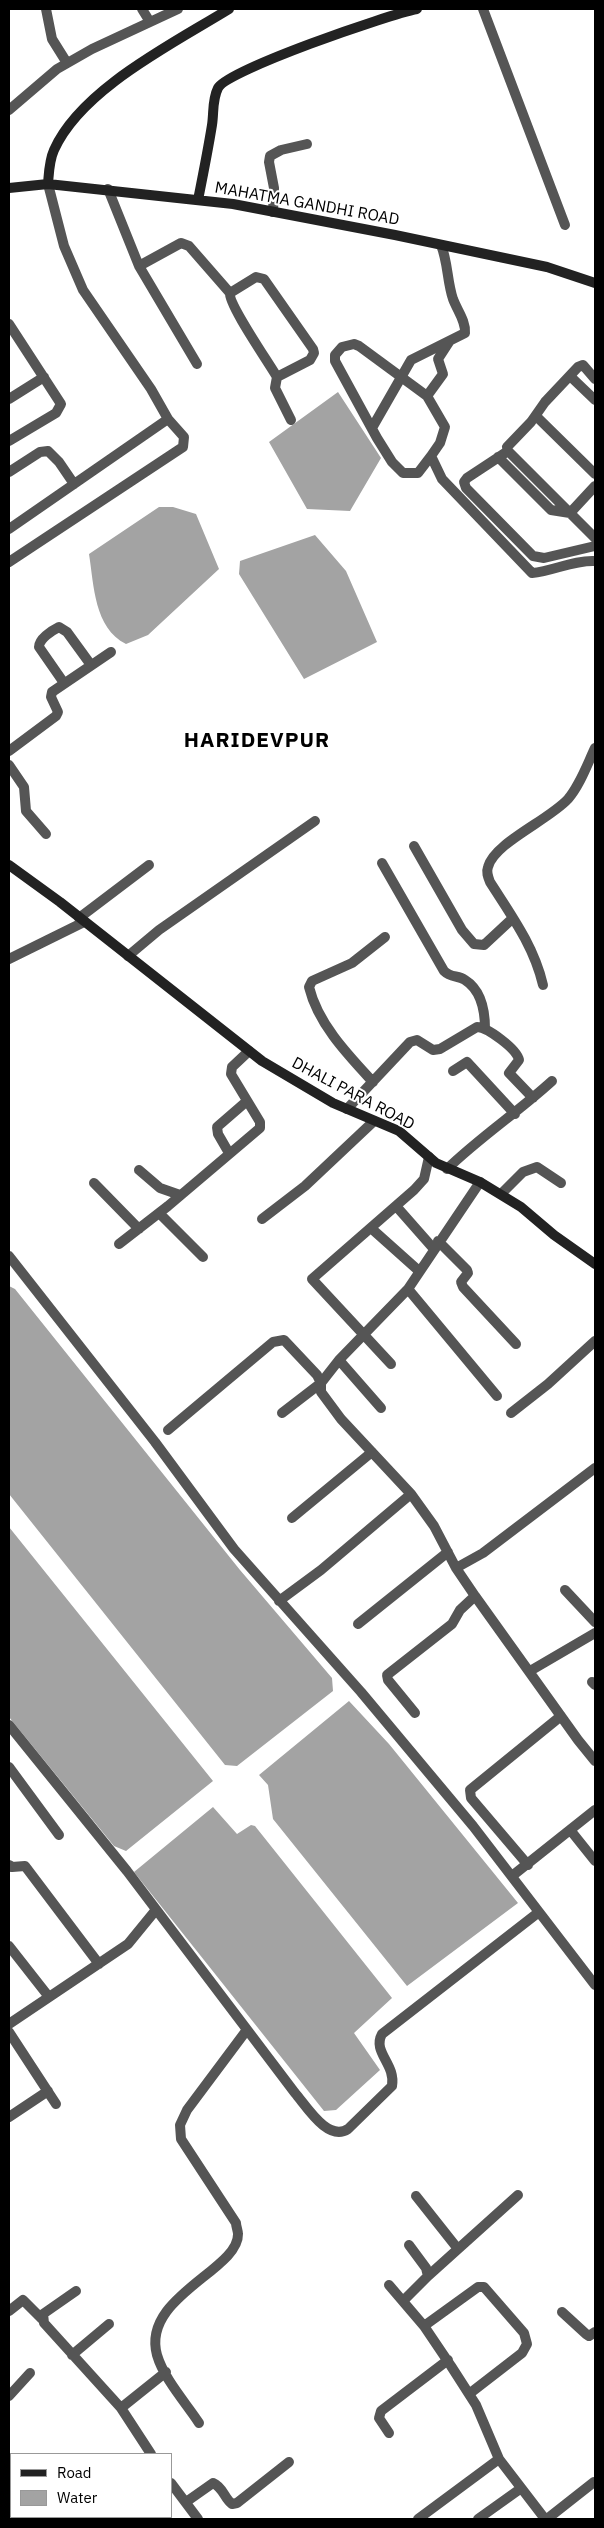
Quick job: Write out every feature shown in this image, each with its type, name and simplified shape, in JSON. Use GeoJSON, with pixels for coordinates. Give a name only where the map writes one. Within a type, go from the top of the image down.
{"type":"FeatureCollection","features":[{"type":"Feature","properties":{"kind":"street"},"geometry":{"type":"LineString","coordinates":[[46,9],[52,39],[67,63]]}},
{"type":"Feature","properties":{"kind":"street"},"geometry":{"type":"LineString","coordinates":[[142,9],[150,22]]}},
{"type":"Feature","properties":{"kind":"street"},"geometry":{"type":"LineString","coordinates":[[10,106],[49,74],[67,63],[178,9]]}},
{"type":"Feature","properties":{"kind":"street"},"geometry":{"type":"LineString","coordinates":[[198,200],[215,96],[219,86],[225,80],[245,69],[321,40],[418,9]]}},
{"type":"Feature","properties":{"kind":"street"},"geometry":{"type":"LineString","coordinates":[[484,9],[564,225]]}},
{"type":"Feature","properties":{"kind":"street"},"geometry":{"type":"LineString","coordinates":[[9,562],[183,447],[184,436],[168,419],[151,389],[83,290],[64,246],[48,184],[54,150],[71,123],[88,103],[141,63],[226,10]]}},
{"type":"Feature","properties":{"kind":"street"},"geometry":{"type":"LineString","coordinates":[[273,212],[274,188],[269,162],[270,156],[281,150],[307,144]]}},
{"type":"Feature","properties":{"kind":"street","name":"MAHATMA GANDHI ROAD"},"geometry":{"type":"LineString","coordinates":[[9,188],[48,184],[108,189],[198,200],[273,212],[547,268],[595,283]]}},
{"type":"Feature","properties":{"kind":"street"},"geometry":{"type":"LineString","coordinates":[[108,189],[139,266],[197,364]]}},
{"type":"Feature","properties":{"kind":"street"},"geometry":{"type":"LineString","coordinates":[[139,266],[172,246],[184,244],[230,293],[229,296],[237,312],[277,377],[275,388],[291,420]]}},
{"type":"Feature","properties":{"kind":"street"},"geometry":{"type":"LineString","coordinates":[[372,428],[411,360],[463,335],[466,330],[453,298],[446,256],[441,245]]}},
{"type":"Feature","properties":{"kind":"street"},"geometry":{"type":"LineString","coordinates":[[230,293],[256,277],[264,279],[312,349],[314,353],[310,360],[277,377]]}},
{"type":"Feature","properties":{"kind":"street"},"geometry":{"type":"LineString","coordinates":[[9,324],[61,404],[61,408],[56,413],[9,441]]}},
{"type":"Feature","properties":{"kind":"street"},"geometry":{"type":"LineString","coordinates":[[426,396],[443,374],[438,359],[450,341]]}},
{"type":"Feature","properties":{"kind":"street"},"geometry":{"type":"LineString","coordinates":[[354,344],[426,396],[445,427],[440,443],[418,473],[403,473],[392,462],[342,377],[335,361],[335,355],[342,347],[354,344]]}},
{"type":"Feature","properties":{"kind":"street"},"geometry":{"type":"LineString","coordinates":[[595,379],[583,365],[578,367],[571,377],[545,402],[536,416],[508,443],[508,451],[595,538]]}},
{"type":"Feature","properties":{"kind":"street"},"geometry":{"type":"LineString","coordinates":[[9,399],[44,377]]}},
{"type":"Feature","properties":{"kind":"street"},"geometry":{"type":"LineString","coordinates":[[571,377],[595,400]]}},
{"type":"Feature","properties":{"kind":"street"},"geometry":{"type":"LineString","coordinates":[[536,416],[595,474]]}},
{"type":"Feature","properties":{"kind":"street"},"geometry":{"type":"LineString","coordinates":[[9,529],[168,419]]}},
{"type":"Feature","properties":{"kind":"street"},"geometry":{"type":"LineString","coordinates":[[9,472],[40,452],[48,451],[59,462],[74,484]]}},
{"type":"Feature","properties":{"kind":"street"},"geometry":{"type":"LineString","coordinates":[[508,451],[467,478],[464,485],[529,553],[539,559],[595,546]]}},
{"type":"Feature","properties":{"kind":"street"},"geometry":{"type":"LineString","coordinates":[[431,456],[442,479],[532,573],[546,571],[580,560],[595,561]]}},
{"type":"Feature","properties":{"kind":"street"},"geometry":{"type":"LineString","coordinates":[[498,457],[547,507],[551,510],[570,512]]}},
{"type":"Feature","properties":{"kind":"street"},"geometry":{"type":"LineString","coordinates":[[570,512],[595,486]]}},
{"type":"Feature","properties":{"kind":"street"},"geometry":{"type":"LineString","coordinates":[[64,683],[40,647],[42,640],[55,629],[59,627],[67,632],[91,665]]}},
{"type":"Feature","properties":{"kind":"street"},"geometry":{"type":"LineString","coordinates":[[9,751],[56,716],[58,712],[51,694],[64,683],[111,652]]}},
{"type":"Feature","properties":{"kind":"street"},"geometry":{"type":"LineString","coordinates":[[543,985],[534,954],[490,882],[487,872],[488,865],[500,848],[555,811],[568,799],[595,748]]}},
{"type":"Feature","properties":{"kind":"street"},"geometry":{"type":"LineString","coordinates":[[9,765],[24,787],[26,811],[46,834]]}},
{"type":"Feature","properties":{"kind":"street"},"geometry":{"type":"LineString","coordinates":[[128,956],[168,925],[315,821]]}},
{"type":"Feature","properties":{"kind":"street"},"geometry":{"type":"LineString","coordinates":[[414,846],[462,930],[474,944],[484,945],[513,918]]}},
{"type":"Feature","properties":{"kind":"street"},"geometry":{"type":"LineString","coordinates":[[382,864],[444,971],[452,977],[466,980],[475,991],[484,1009],[485,1029]]}},
{"type":"Feature","properties":{"kind":"street","name":"DHALI PARA ROAD"},"geometry":{"type":"LineString","coordinates":[[9,865],[248,1050],[290,1079],[347,1109],[399,1132],[447,1169],[480,1182],[501,1194],[595,1264]]}},
{"type":"Feature","properties":{"kind":"street"},"geometry":{"type":"LineString","coordinates":[[9,959],[82,920],[149,866]]}},
{"type":"Feature","properties":{"kind":"street"},"geometry":{"type":"LineString","coordinates":[[373,1082],[338,1041],[323,1017],[309,987],[312,981],[352,963],[385,937]]}},
{"type":"Feature","properties":{"kind":"street"},"geometry":{"type":"LineString","coordinates":[[347,1109],[414,1040],[437,1050],[471,1028],[480,1026],[516,1053],[518,1060],[510,1076],[533,1098]]}},
{"type":"Feature","properties":{"kind":"street"},"geometry":{"type":"LineString","coordinates":[[120,1244],[229,1152],[256,1132],[261,1125],[234,1081],[231,1070],[248,1050]]}},
{"type":"Feature","properties":{"kind":"street"},"geometry":{"type":"LineString","coordinates":[[453,1071],[467,1062],[514,1114]]}},
{"type":"Feature","properties":{"kind":"street"},"geometry":{"type":"LineString","coordinates":[[447,1169],[467,1150],[514,1114],[552,1081]]}},
{"type":"Feature","properties":{"kind":"street"},"geometry":{"type":"LineString","coordinates":[[229,1152],[218,1134],[218,1127],[247,1101]]}},
{"type":"Feature","properties":{"kind":"street"},"geometry":{"type":"LineString","coordinates":[[262,1218],[305,1186],[374,1121]]}},
{"type":"Feature","properties":{"kind":"street"},"geometry":{"type":"LineString","coordinates":[[391,1364],[312,1279],[372,1229],[424,1179],[429,1157]]}},
{"type":"Feature","properties":{"kind":"street"},"geometry":{"type":"LineString","coordinates":[[501,1194],[523,1172],[537,1167],[561,1183]]}},
{"type":"Feature","properties":{"kind":"street"},"geometry":{"type":"LineString","coordinates":[[139,1170],[160,1188],[180,1195]]}},
{"type":"Feature","properties":{"kind":"street"},"geometry":{"type":"LineString","coordinates":[[282,1413],[321,1383],[339,1360],[408,1289],[435,1244],[480,1182]]}},
{"type":"Feature","properties":{"kind":"street"},"geometry":{"type":"LineString","coordinates":[[94,1183],[139,1229]]}},
{"type":"Feature","properties":{"kind":"street"},"geometry":{"type":"LineString","coordinates":[[396,1206],[435,1244],[467,1270],[468,1273],[461,1282],[463,1286],[516,1344]]}},
{"type":"Feature","properties":{"kind":"street"},"geometry":{"type":"LineString","coordinates":[[159,1213],[203,1257]]}},
{"type":"Feature","properties":{"kind":"street"},"geometry":{"type":"LineString","coordinates":[[372,1229],[418,1271]]}},
{"type":"Feature","properties":{"kind":"street"},"geometry":{"type":"LineString","coordinates":[[9,1256],[156,1442],[234,1549],[361,1692],[512,1876],[595,1985]]}},
{"type":"Feature","properties":{"kind":"street"},"geometry":{"type":"LineString","coordinates":[[408,1289],[497,1396]]}},
{"type":"Feature","properties":{"kind":"street"},"geometry":{"type":"LineString","coordinates":[[168,1430],[273,1342],[279,1339],[289,1343],[317,1375],[321,1383],[321,1392],[325,1399],[411,1494],[434,1526],[456,1568],[475,1596],[595,1761]]}},
{"type":"Feature","properties":{"kind":"street"},"geometry":{"type":"LineString","coordinates":[[511,1413],[548,1384],[595,1341]]}},
{"type":"Feature","properties":{"kind":"street"},"geometry":{"type":"LineString","coordinates":[[339,1360],[381,1408]]}},
{"type":"Feature","properties":{"kind":"street"},"geometry":{"type":"LineString","coordinates":[[292,1518],[372,1452]]}},
{"type":"Feature","properties":{"kind":"street"},"geometry":{"type":"LineString","coordinates":[[456,1568],[482,1553],[595,1468]]}},
{"type":"Feature","properties":{"kind":"street"},"geometry":{"type":"LineString","coordinates":[[279,1601],[322,1570],[411,1494]]}},
{"type":"Feature","properties":{"kind":"street"},"geometry":{"type":"LineString","coordinates":[[358,1624],[448,1552]]}},
{"type":"Feature","properties":{"kind":"street"},"geometry":{"type":"LineString","coordinates":[[565,1590],[595,1622]]}},
{"type":"Feature","properties":{"kind":"street"},"geometry":{"type":"LineString","coordinates":[[415,1713],[388,1680],[387,1675],[452,1624],[460,1610],[475,1596]]}},
{"type":"Feature","properties":{"kind":"street"},"geometry":{"type":"LineString","coordinates":[[530,1671],[595,1633]]}},
{"type":"Feature","properties":{"kind":"street"},"geometry":{"type":"LineString","coordinates":[[528,1865],[471,1798],[470,1790],[561,1716]]}},
{"type":"Feature","properties":{"kind":"street"},"geometry":{"type":"LineString","coordinates":[[9,1725],[127,1871],[155,1911],[295,2093],[324,2126],[334,2133],[342,2133],[392,2086],[394,2076],[379,2047],[378,2040],[382,2034],[539,1912]]}},
{"type":"Feature","properties":{"kind":"street"},"geometry":{"type":"LineString","coordinates":[[9,1768],[59,1834]]}},
{"type":"Feature","properties":{"kind":"street"},"geometry":{"type":"LineString","coordinates":[[512,1876],[571,1832],[595,1810]]}},
{"type":"Feature","properties":{"kind":"street"},"geometry":{"type":"LineString","coordinates":[[571,1832],[595,1861]]}},
{"type":"Feature","properties":{"kind":"street"},"geometry":{"type":"LineString","coordinates":[[9,1865],[12,1867],[25,1866],[99,1964]]}},
{"type":"Feature","properties":{"kind":"street"},"geometry":{"type":"LineString","coordinates":[[9,2024],[128,1944],[155,1911]]}},
{"type":"Feature","properties":{"kind":"street"},"geometry":{"type":"LineString","coordinates":[[9,1946],[49,1997]]}},
{"type":"Feature","properties":{"kind":"street"},"geometry":{"type":"LineString","coordinates":[[199,2423],[166,2372],[158,2355],[156,2344],[158,2331],[166,2311],[226,2258],[235,2247],[239,2235],[236,2223],[181,2138],[180,2125],[187,2110],[246,2030]]}},
{"type":"Feature","properties":{"kind":"street"},"geometry":{"type":"LineString","coordinates":[[9,2032],[56,2104]]}},
{"type":"Feature","properties":{"kind":"street"},"geometry":{"type":"LineString","coordinates":[[9,2117],[48,2090]]}},
{"type":"Feature","properties":{"kind":"street"},"geometry":{"type":"LineString","coordinates":[[403,2301],[518,2195]]}},
{"type":"Feature","properties":{"kind":"street"},"geometry":{"type":"LineString","coordinates":[[416,2196],[458,2249]]}},
{"type":"Feature","properties":{"kind":"street"},"geometry":{"type":"LineString","coordinates":[[409,2245],[426,2268],[428,2276]]}},
{"type":"Feature","properties":{"kind":"street"},"geometry":{"type":"LineString","coordinates":[[389,2285],[424,2326],[448,2360],[476,2405],[499,2459],[520,2489],[546,2519],[594,2482]]}},
{"type":"Feature","properties":{"kind":"street"},"geometry":{"type":"LineString","coordinates":[[424,2326],[478,2286],[484,2287],[524,2333],[527,2344],[522,2353],[468,2394]]}},
{"type":"Feature","properties":{"kind":"street"},"geometry":{"type":"LineString","coordinates":[[42,2319],[47,2310],[76,2291]]}},
{"type":"Feature","properties":{"kind":"street"},"geometry":{"type":"LineString","coordinates":[[9,2311],[24,2300],[121,2408],[150,2453]]}},
{"type":"Feature","properties":{"kind":"street"},"geometry":{"type":"LineString","coordinates":[[562,2312],[589,2336],[595,2332]]}},
{"type":"Feature","properties":{"kind":"street"},"geometry":{"type":"LineString","coordinates":[[72,2355],[109,2324]]}},
{"type":"Feature","properties":{"kind":"street"},"geometry":{"type":"LineString","coordinates":[[389,2433],[379,2418],[382,2411],[448,2360]]}},
{"type":"Feature","properties":{"kind":"street"},"geometry":{"type":"LineString","coordinates":[[121,2408],[166,2372]]}},
{"type":"Feature","properties":{"kind":"street"},"geometry":{"type":"LineString","coordinates":[[9,2396],[30,2373]]}},
{"type":"Feature","properties":{"kind":"street"},"geometry":{"type":"LineString","coordinates":[[418,2519],[499,2459]]}},
{"type":"Feature","properties":{"kind":"street"},"geometry":{"type":"LineString","coordinates":[[186,2502],[213,2483],[217,2484],[228,2501],[232,2504],[237,2503],[289,2462]]}},
{"type":"Feature","properties":{"kind":"street"},"geometry":{"type":"LineString","coordinates":[[172,2484],[198,2519]]}},
{"type":"Feature","properties":{"kind":"street"},"geometry":{"type":"LineString","coordinates":[[478,2519],[520,2489]]}},
{"type":"Feature","properties":{"kind":"water"},"geometry":{"type":"Polygon","coordinates":[[[338,392],[381,458],[350,511],[307,509],[269,442],[338,392]]]}},
{"type":"Feature","properties":{"kind":"water"},"geometry":{"type":"Polygon","coordinates":[[[159,507],[173,507],[196,514],[219,569],[148,635],[126,644],[115,637],[107,628],[97,605],[89,554],[159,507]]]}},
{"type":"Feature","properties":{"kind":"water"},"geometry":{"type":"Polygon","coordinates":[[[315,535],[346,571],[377,642],[304,679],[239,574],[240,561],[315,535]]]}},
{"type":"Feature","properties":{"kind":"water"},"geometry":{"type":"Polygon","coordinates":[[[9,1286],[15,1289],[240,1570],[332,1678],[333,1691],[237,1766],[225,1765],[9,1494],[9,1286]]]}},
{"type":"Feature","properties":{"kind":"water"},"geometry":{"type":"Polygon","coordinates":[[[9,1527],[213,1781],[126,1851],[114,1846],[9,1717],[9,1527]]]}},
{"type":"Feature","properties":{"kind":"water"},"geometry":{"type":"Polygon","coordinates":[[[349,1701],[389,1744],[518,1903],[407,1986],[273,1819],[268,1785],[259,1775],[349,1701]]]}},
{"type":"Feature","properties":{"kind":"water"},"geometry":{"type":"Polygon","coordinates":[[[213,1807],[237,1834],[251,1825],[255,1826],[392,1998],[354,2033],[380,2070],[336,2110],[324,2111],[134,1872],[213,1807]]]}},
{"type":"Feature","properties":{"kind":"district","name":"HARIDEVPUR"},"geometry":{"type":"Point","coordinates":[257,741]}}]}
